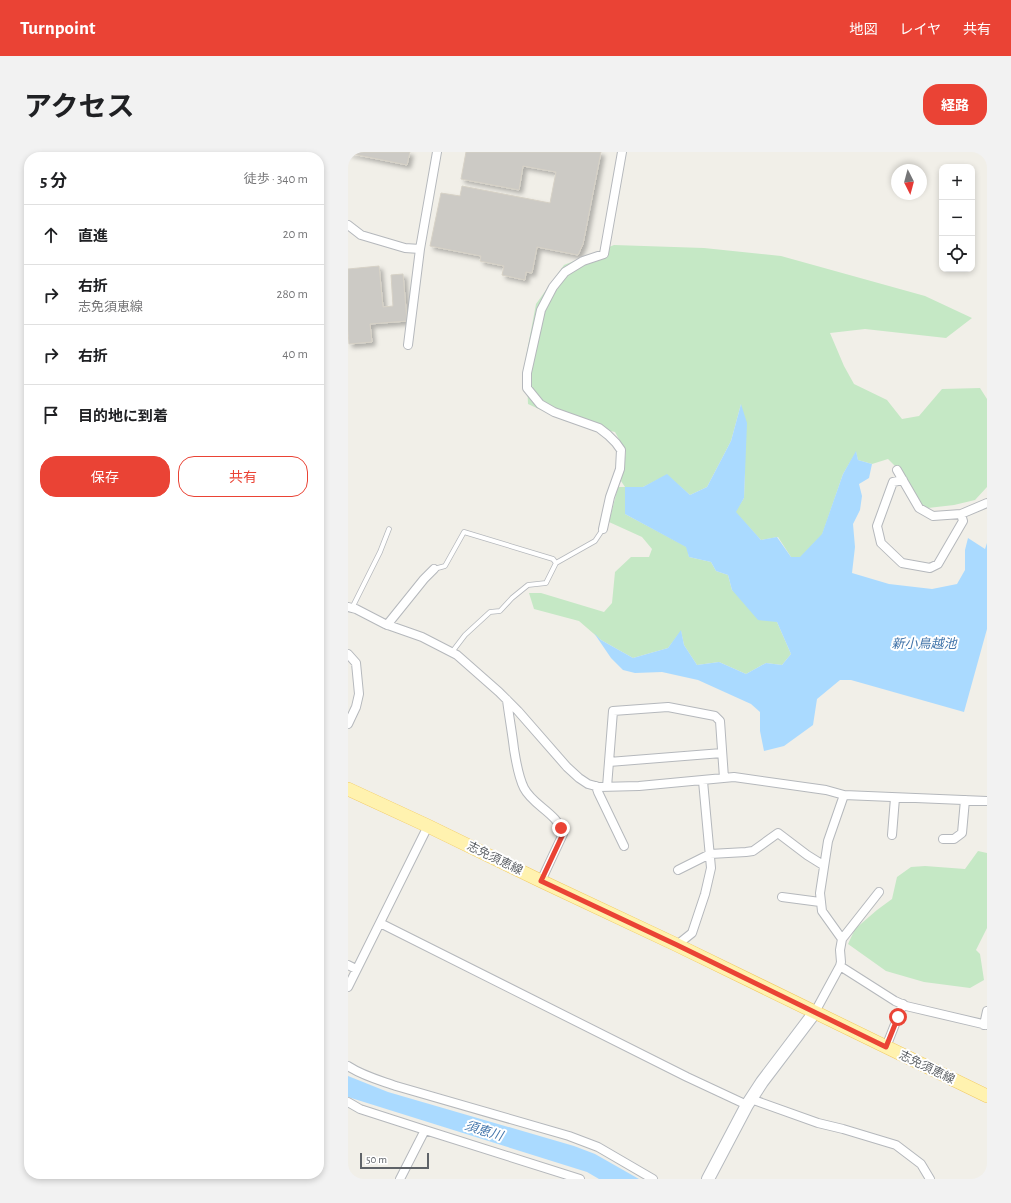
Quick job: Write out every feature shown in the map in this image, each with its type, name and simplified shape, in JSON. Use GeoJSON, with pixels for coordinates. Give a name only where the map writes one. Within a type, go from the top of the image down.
{"type":"FeatureCollection","features":[{"type":"Feature","properties":{"kind":"main road","name":"志免須恵線"},"geometry":{"type":"LineString","coordinates":[[348,789],[677,945],[987,1096]]}},
{"type":"Feature","properties":{"kind":"street"},"geometry":{"type":"LineString","coordinates":[[408,345],[420,249],[437,152]]}},
{"type":"Feature","properties":{"kind":"street"},"geometry":{"type":"LineString","coordinates":[[603,529],[610,497],[620,469],[620,450],[612,439],[599,428],[554,412],[540,404],[528,388],[527,373],[541,310],[553,287],[565,272],[583,261],[604,254],[622,152]]}},
{"type":"Feature","properties":{"kind":"street"},"geometry":{"type":"LineString","coordinates":[[348,225],[360,234],[405,248],[420,249]]}},
{"type":"Feature","properties":{"kind":"street"},"geometry":{"type":"LineString","coordinates":[[897,470],[919,508],[933,516],[961,514],[987,502]]}},
{"type":"Feature","properties":{"kind":"street"},"geometry":{"type":"LineString","coordinates":[[903,480],[893,482],[878,526],[881,543],[902,563],[930,568],[938,564],[963,521],[961,514]]}},
{"type":"Feature","properties":{"kind":"street"},"geometry":{"type":"LineString","coordinates":[[387,625],[424,579],[434,569]]}},
{"type":"Feature","properties":{"kind":"street"},"geometry":{"type":"LineString","coordinates":[[350,607],[387,625],[422,638],[457,655],[499,692],[567,767],[588,784],[606,787],[639,786],[734,777],[826,790],[844,795],[987,802]]}},
{"type":"Feature","properties":{"kind":"street"},"geometry":{"type":"LineString","coordinates":[[348,654],[356,663],[360,694],[348,724]]}},
{"type":"Feature","properties":{"kind":"street"},"geometry":{"type":"LineString","coordinates":[[507,700],[517,768],[524,788],[532,798],[550,814],[561,828],[563,834],[541,881]]}},
{"type":"Feature","properties":{"kind":"street"},"geometry":{"type":"LineString","coordinates":[[606,787],[613,711],[640,708],[668,707],[715,716],[720,720],[724,778]]}},
{"type":"Feature","properties":{"kind":"street"},"geometry":{"type":"LineString","coordinates":[[609,762],[722,753]]}},
{"type":"Feature","properties":{"kind":"street"},"geometry":{"type":"LineString","coordinates":[[677,945],[692,934],[711,868],[703,781]]}},
{"type":"Feature","properties":{"kind":"street"},"geometry":{"type":"LineString","coordinates":[[596,786],[624,846]]}},
{"type":"Feature","properties":{"kind":"street"},"geometry":{"type":"LineString","coordinates":[[842,939],[822,911],[820,893],[823,865],[828,841],[844,795]]}},
{"type":"Feature","properties":{"kind":"street"},"geometry":{"type":"LineString","coordinates":[[892,835],[895,798]]}},
{"type":"Feature","properties":{"kind":"street"},"geometry":{"type":"LineString","coordinates":[[943,839],[954,839],[962,833],[965,800]]}},
{"type":"Feature","properties":{"kind":"street"},"geometry":{"type":"LineString","coordinates":[[348,987],[428,826]]}},
{"type":"Feature","properties":{"kind":"street"},"geometry":{"type":"LineString","coordinates":[[678,870],[710,854],[753,851],[778,832],[807,855],[823,865]]}},
{"type":"Feature","properties":{"kind":"street"},"geometry":{"type":"LineString","coordinates":[[708,1179],[749,1102],[762,1082],[815,1012],[840,966],[842,939],[879,892]]}},
{"type":"Feature","properties":{"kind":"street"},"geometry":{"type":"LineString","coordinates":[[782,897],[820,902]]}},
{"type":"Feature","properties":{"kind":"street"},"geometry":{"type":"LineString","coordinates":[[380,923],[687,1077],[749,1102],[818,1124],[843,1129],[896,1145],[921,1164],[930,1179]]}},
{"type":"Feature","properties":{"kind":"street"},"geometry":{"type":"LineString","coordinates":[[348,965],[356,970]]}},
{"type":"Feature","properties":{"kind":"street"},"geometry":{"type":"LineString","coordinates":[[840,966],[895,1002],[986,1025],[987,1011]]}},
{"type":"Feature","properties":{"kind":"street"},"geometry":{"type":"LineString","coordinates":[[886,1047],[903,1004]]}},
{"type":"Feature","properties":{"kind":"street"},"geometry":{"type":"LineString","coordinates":[[348,1066],[356,1072],[396,1086],[569,1136],[598,1147],[653,1179]]}},
{"type":"Feature","properties":{"kind":"street"},"geometry":{"type":"LineString","coordinates":[[348,1102],[360,1109],[580,1179]]}},
{"type":"Feature","properties":{"kind":"street"},"geometry":{"type":"LineString","coordinates":[[400,1179],[424,1130]]}},
{"type":"Feature","properties":{"kind":"lane"},"geometry":{"type":"LineString","coordinates":[[350,607],[380,552],[389,529]]}},
{"type":"Feature","properties":{"kind":"lane"},"geometry":{"type":"LineString","coordinates":[[452,653],[464,635],[490,612],[500,611],[512,598],[528,586],[546,583],[556,563],[594,541],[603,529]]}},
{"type":"Feature","properties":{"kind":"lane"},"geometry":{"type":"LineString","coordinates":[[434,569],[445,566],[464,532],[553,559],[556,563]]}},
{"type":"Feature","properties":{"kind":"green space"},"geometry":{"type":"Polygon","coordinates":[[[614,245],[704,248],[781,256],[925,296],[972,318],[946,338],[865,329],[830,333],[844,366],[854,384],[887,400],[902,419],[919,416],[942,389],[980,388],[987,399],[987,487],[975,500],[954,505],[928,508],[917,502],[906,477],[888,459],[872,464],[858,460],[856,452],[843,474],[822,535],[800,558],[791,557],[778,537],[761,540],[735,512],[744,498],[745,468],[741,404],[731,441],[707,487],[690,495],[667,475],[643,487],[625,487],[621,481],[626,452],[615,432],[565,421],[528,404],[526,357],[536,304],[564,265],[614,245]]]}},
{"type":"Feature","properties":{"kind":"green space"},"geometry":{"type":"Polygon","coordinates":[[[618,487],[625,487],[625,514],[687,547],[689,557],[711,562],[716,571],[728,575],[732,590],[777,622],[791,654],[782,665],[766,663],[746,674],[719,662],[697,665],[684,645],[681,631],[668,648],[633,658],[601,640],[579,621],[534,609],[529,593],[541,593],[604,612],[612,603],[615,572],[631,557],[649,557],[652,549],[642,537],[609,522],[618,487]]]}},
{"type":"Feature","properties":{"kind":"green space"},"geometry":{"type":"Polygon","coordinates":[[[978,851],[987,853],[987,928],[976,950],[980,954],[984,980],[970,988],[924,982],[886,971],[848,944],[855,929],[892,899],[897,877],[911,867],[925,866],[965,869],[978,851]]]}},
{"type":"Feature","properties":{"kind":"water","name":"新小鳥越池"},"geometry":{"type":"Polygon","coordinates":[[[741,404],[747,423],[744,498],[736,512],[761,540],[777,537],[791,557],[800,557],[822,534],[843,474],[856,451],[858,460],[872,464],[869,478],[859,484],[862,496],[860,510],[853,524],[855,547],[852,573],[889,584],[932,589],[957,584],[965,570],[965,550],[968,538],[985,549],[987,543],[987,629],[964,712],[851,680],[840,680],[817,699],[813,725],[784,746],[764,751],[760,731],[760,712],[751,704],[698,680],[662,672],[635,673],[623,670],[611,658],[594,633],[601,640],[633,658],[668,648],[681,630],[684,645],[697,665],[719,662],[746,674],[766,663],[782,665],[791,654],[777,622],[758,620],[732,590],[728,575],[716,571],[711,562],[689,557],[686,547],[625,514],[625,487],[643,487],[667,474],[690,495],[707,487],[731,441],[741,404]]]}},
{"type":"Feature","properties":{"kind":"water","name":"須恵川"},"geometry":{"type":"Polygon","coordinates":[[[348,1076],[388,1092],[574,1146],[595,1154],[639,1179],[599,1179],[587,1172],[348,1097],[348,1076]]]}},
{"type":"Feature","properties":{"kind":"building"},"geometry":{"type":"Polygon","coordinates":[[[348,152],[410,152],[407,165],[348,152]]]}},
{"type":"Feature","properties":{"kind":"building"},"geometry":{"type":"Polygon","coordinates":[[[466,152],[601,152],[583,244],[578,255],[537,247],[532,273],[526,272],[525,280],[502,275],[504,266],[480,261],[481,256],[430,246],[441,193],[460,196],[462,186],[550,203],[556,172],[523,166],[519,190],[461,179],[466,152]]]}},
{"type":"Feature","properties":{"kind":"building"},"geometry":{"type":"Polygon","coordinates":[[[379,266],[383,307],[393,306],[391,275],[403,274],[407,321],[370,324],[372,342],[349,344],[348,269],[379,266]]]}},
{"type":"Feature","properties":{"kind":"route"},"geometry":{"type":"LineString","coordinates":[[561,828],[563,834],[541,881],[677,945],[886,1047],[898,1017]]}}]}
